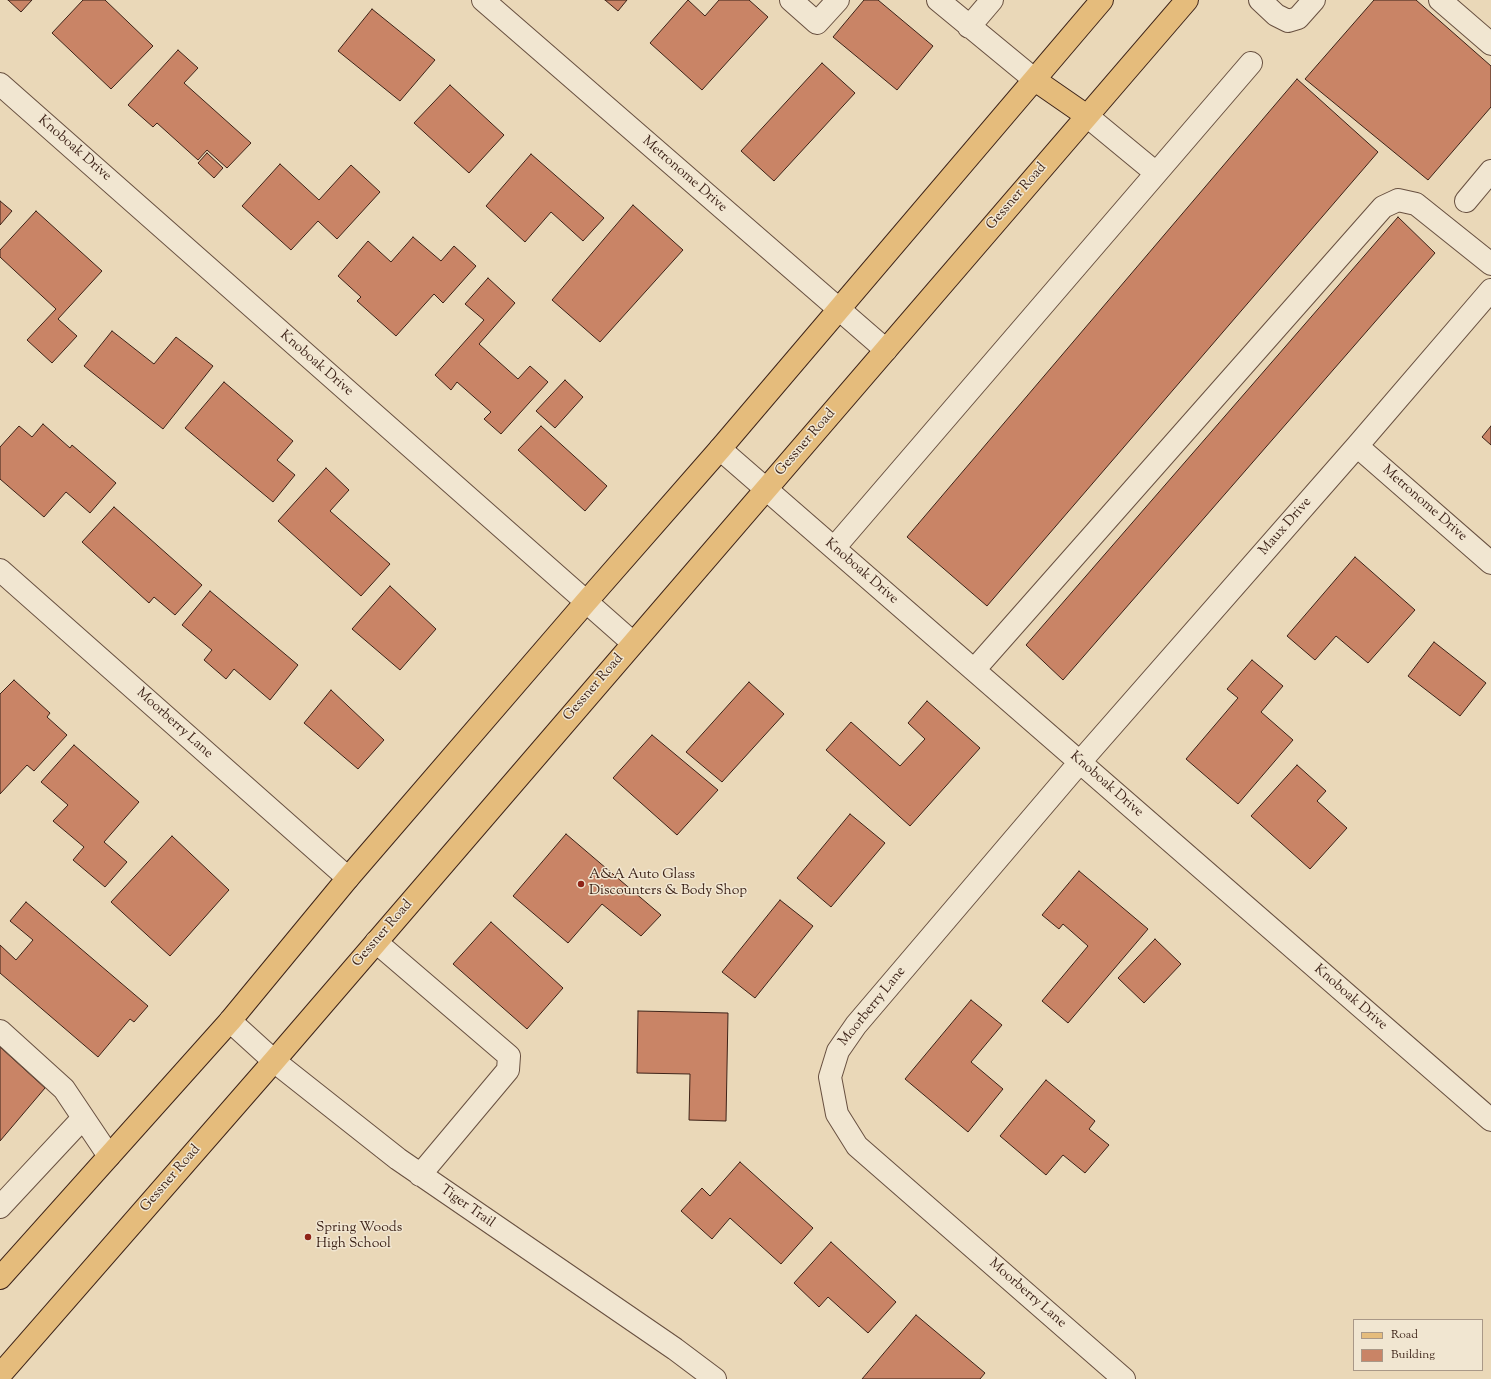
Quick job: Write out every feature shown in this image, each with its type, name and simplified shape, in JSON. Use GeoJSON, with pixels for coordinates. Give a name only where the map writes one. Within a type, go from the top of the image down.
{"type":"FeatureCollection","features":[{"type":"Feature","properties":{"kind":"main road"},"geometry":{"type":"LineString","coordinates":[[0,1278],[230,1021],[348,878],[586,602],[720,450],[1102,0]]}},
{"type":"Feature","properties":{"kind":"main road","name":"Gessner Road"},"geometry":{"type":"LineString","coordinates":[[0,1375],[376,942],[1187,0]]}},
{"type":"Feature","properties":{"kind":"main road"},"geometry":{"type":"LineString","coordinates":[[1034,80],[1087,116]]}},
{"type":"Feature","properties":{"kind":"street","name":"Metronome Drive"},"geometry":{"type":"LineString","coordinates":[[483,0],[886,350]]}},
{"type":"Feature","properties":{"kind":"street"},"geometry":{"type":"LineString","coordinates":[[790,0],[817,23],[838,0]]}},
{"type":"Feature","properties":{"kind":"street"},"geometry":{"type":"LineString","coordinates":[[938,0],[1034,80]]}},
{"type":"Feature","properties":{"kind":"street"},"geometry":{"type":"LineString","coordinates":[[969,27],[992,0]]}},
{"type":"Feature","properties":{"kind":"street"},"geometry":{"type":"LineString","coordinates":[[1260,0],[1276,15],[1288,21],[1298,18],[1314,0]]}},
{"type":"Feature","properties":{"kind":"street"},"geometry":{"type":"LineString","coordinates":[[1440,0],[1491,44]]}},
{"type":"Feature","properties":{"kind":"street"},"geometry":{"type":"LineString","coordinates":[[834,548],[1251,62]]}},
{"type":"Feature","properties":{"kind":"street","name":"Knoboak Drive"},"geometry":{"type":"LineString","coordinates":[[0,84],[633,643]]}},
{"type":"Feature","properties":{"kind":"street"},"geometry":{"type":"LineString","coordinates":[[1087,116],[1156,173]]}},
{"type":"Feature","properties":{"kind":"street"},"geometry":{"type":"LineString","coordinates":[[1466,201],[1491,171]]}},
{"type":"Feature","properties":{"kind":"street"},"geometry":{"type":"LineString","coordinates":[[974,670],[1383,207],[1398,200],[1416,204],[1491,264]]}},
{"type":"Feature","properties":{"kind":"street","name":"Maux Drive"},"geometry":{"type":"LineString","coordinates":[[1080,762],[1357,446],[1491,290]]}},
{"type":"Feature","properties":{"kind":"street","name":"Metronome Drive"},"geometry":{"type":"LineString","coordinates":[[1357,446],[1491,563]]}},
{"type":"Feature","properties":{"kind":"street","name":"Knoboak Drive"},"geometry":{"type":"LineString","coordinates":[[720,450],[1491,1120]]}},
{"type":"Feature","properties":{"kind":"street","name":"Moorberry Lane"},"geometry":{"type":"LineString","coordinates":[[0,570],[348,878]]}},
{"type":"Feature","properties":{"kind":"street","name":"Moorberry Lane"},"geometry":{"type":"LineString","coordinates":[[1080,762],[856,1025],[838,1051],[830,1077],[837,1114],[857,1146],[1124,1379]]}},
{"type":"Feature","properties":{"kind":"street"},"geometry":{"type":"LineString","coordinates":[[376,942],[509,1056],[508,1070],[420,1175]]}},
{"type":"Feature","properties":{"kind":"street","name":"Tiger Trail"},"geometry":{"type":"LineString","coordinates":[[230,1021],[274,1060],[398,1160],[675,1349],[715,1379]]}},
{"type":"Feature","properties":{"kind":"street"},"geometry":{"type":"LineString","coordinates":[[0,1031],[64,1089],[109,1156]]}},
{"type":"Feature","properties":{"kind":"street"},"geometry":{"type":"LineString","coordinates":[[0,1207],[83,1118]]}},
{"type":"Feature","properties":{"kind":"building"},"geometry":{"type":"Polygon","coordinates":[[[8,0],[32,0],[21,12],[8,0]]]}},
{"type":"Feature","properties":{"kind":"building"},"geometry":{"type":"Polygon","coordinates":[[[83,0],[105,0],[153,46],[111,89],[52,33],[83,0]]]}},
{"type":"Feature","properties":{"kind":"building"},"geometry":{"type":"Polygon","coordinates":[[[605,0],[627,0],[618,11],[605,0]]]}},
{"type":"Feature","properties":{"kind":"building"},"geometry":{"type":"Polygon","coordinates":[[[688,0],[705,16],[719,0],[749,0],[768,17],[702,90],[650,43],[688,0]]]}},
{"type":"Feature","properties":{"kind":"building"},"geometry":{"type":"Polygon","coordinates":[[[864,0],[878,0],[933,46],[897,90],[833,37],[864,0]]]}},
{"type":"Feature","properties":{"kind":"building"},"geometry":{"type":"Polygon","coordinates":[[[1374,0],[1416,0],[1491,66],[1491,107],[1428,180],[1305,79],[1374,0]]]}},
{"type":"Feature","properties":{"kind":"building"},"geometry":{"type":"Polygon","coordinates":[[[372,9],[435,60],[400,101],[338,51],[372,9]]]}},
{"type":"Feature","properties":{"kind":"building"},"geometry":{"type":"Polygon","coordinates":[[[178,50],[198,68],[184,83],[251,143],[227,168],[207,150],[198,160],[157,123],[153,127],[128,105],[178,50]]]}},
{"type":"Feature","properties":{"kind":"building"},"geometry":{"type":"Polygon","coordinates":[[[822,63],[855,93],[774,181],[741,151],[822,63]]]}},
{"type":"Feature","properties":{"kind":"building"},"geometry":{"type":"Polygon","coordinates":[[[1297,79],[1378,152],[987,606],[907,537],[1297,79]]]}},
{"type":"Feature","properties":{"kind":"building"},"geometry":{"type":"Polygon","coordinates":[[[450,85],[504,135],[469,173],[414,123],[450,85]]]}},
{"type":"Feature","properties":{"kind":"building"},"geometry":{"type":"Polygon","coordinates":[[[207,153],[223,168],[214,178],[198,163],[207,153]]]}},
{"type":"Feature","properties":{"kind":"building"},"geometry":{"type":"Polygon","coordinates":[[[531,154],[604,218],[583,241],[551,212],[525,242],[486,206],[531,154]]]}},
{"type":"Feature","properties":{"kind":"building"},"geometry":{"type":"Polygon","coordinates":[[[280,164],[319,200],[351,165],[380,192],[337,239],[318,221],[291,250],[242,206],[280,164]]]}},
{"type":"Feature","properties":{"kind":"building"},"geometry":{"type":"Polygon","coordinates":[[[0,201],[12,211],[0,225],[0,201]]]}},
{"type":"Feature","properties":{"kind":"building"},"geometry":{"type":"Polygon","coordinates":[[[633,205],[683,250],[600,342],[552,300],[633,205]]]}},
{"type":"Feature","properties":{"kind":"building"},"geometry":{"type":"Polygon","coordinates":[[[36,211],[102,271],[58,319],[77,336],[52,363],[27,340],[56,309],[0,257],[0,250],[36,211]]]}},
{"type":"Feature","properties":{"kind":"building"},"geometry":{"type":"Polygon","coordinates":[[[1398,217],[1435,253],[1063,680],[1026,645],[1398,217]]]}},
{"type":"Feature","properties":{"kind":"building"},"geometry":{"type":"Polygon","coordinates":[[[413,237],[441,261],[454,246],[476,266],[443,303],[434,294],[396,336],[357,301],[361,297],[338,276],[368,241],[391,262],[413,237]]]}},
{"type":"Feature","properties":{"kind":"building"},"geometry":{"type":"Polygon","coordinates":[[[488,278],[515,303],[479,344],[518,379],[530,366],[548,382],[501,434],[484,419],[491,412],[457,382],[451,390],[435,375],[484,320],[465,304],[488,278]]]}},
{"type":"Feature","properties":{"kind":"building"},"geometry":{"type":"Polygon","coordinates":[[[112,331],[154,364],[176,337],[213,366],[163,429],[84,366],[112,331]]]}},
{"type":"Feature","properties":{"kind":"building"},"geometry":{"type":"Polygon","coordinates":[[[565,380],[583,397],[555,428],[536,411],[565,380]]]}},
{"type":"Feature","properties":{"kind":"building"},"geometry":{"type":"Polygon","coordinates":[[[224,382],[293,441],[277,460],[295,475],[273,502],[185,428],[224,382]]]}},
{"type":"Feature","properties":{"kind":"building"},"geometry":{"type":"Polygon","coordinates":[[[43,424],[70,448],[72,445],[116,483],[90,513],[66,492],[44,517],[0,479],[0,447],[19,426],[32,437],[43,424]]]}},
{"type":"Feature","properties":{"kind":"building"},"geometry":{"type":"Polygon","coordinates":[[[541,426],[607,486],[585,511],[518,450],[541,426]]]}},
{"type":"Feature","properties":{"kind":"building"},"geometry":{"type":"Polygon","coordinates":[[[1491,426],[1491,445],[1482,437],[1491,426]]]}},
{"type":"Feature","properties":{"kind":"building"},"geometry":{"type":"Polygon","coordinates":[[[326,468],[349,490],[330,511],[390,564],[361,596],[278,521],[326,468]]]}},
{"type":"Feature","properties":{"kind":"building"},"geometry":{"type":"Polygon","coordinates":[[[114,507],[202,585],[175,615],[154,597],[149,603],[82,542],[114,507]]]}},
{"type":"Feature","properties":{"kind":"building"},"geometry":{"type":"Polygon","coordinates":[[[1355,557],[1415,610],[1368,663],[1336,636],[1315,660],[1287,636],[1355,557]]]}},
{"type":"Feature","properties":{"kind":"building"},"geometry":{"type":"Polygon","coordinates":[[[390,586],[436,629],[400,670],[352,629],[390,586]]]}},
{"type":"Feature","properties":{"kind":"building"},"geometry":{"type":"Polygon","coordinates":[[[210,591],[298,665],[270,700],[234,669],[226,679],[204,660],[212,650],[182,625],[210,591]]]}},
{"type":"Feature","properties":{"kind":"building"},"geometry":{"type":"Polygon","coordinates":[[[1434,642],[1486,683],[1460,716],[1408,676],[1434,642]]]}},
{"type":"Feature","properties":{"kind":"building"},"geometry":{"type":"Polygon","coordinates":[[[1252,660],[1283,686],[1261,712],[1293,740],[1238,804],[1186,759],[1238,698],[1227,689],[1252,660]]]}},
{"type":"Feature","properties":{"kind":"building"},"geometry":{"type":"Polygon","coordinates":[[[14,680],[50,713],[47,717],[67,735],[34,771],[27,765],[0,794],[0,694],[14,680]]]}},
{"type":"Feature","properties":{"kind":"building"},"geometry":{"type":"Polygon","coordinates":[[[749,682],[784,714],[722,782],[686,752],[749,682]]]}},
{"type":"Feature","properties":{"kind":"building"},"geometry":{"type":"Polygon","coordinates":[[[331,690],[384,740],[358,769],[304,723],[331,690]]]}},
{"type":"Feature","properties":{"kind":"building"},"geometry":{"type":"Polygon","coordinates":[[[927,701],[980,748],[910,826],[826,750],[851,722],[900,766],[925,739],[908,723],[927,701]]]}},
{"type":"Feature","properties":{"kind":"building"},"geometry":{"type":"Polygon","coordinates":[[[652,735],[718,790],[677,835],[613,778],[652,735]]]}},
{"type":"Feature","properties":{"kind":"building"},"geometry":{"type":"Polygon","coordinates":[[[74,745],[139,802],[104,842],[127,862],[105,887],[73,860],[84,847],[53,821],[68,805],[41,782],[74,745]]]}},
{"type":"Feature","properties":{"kind":"building"},"geometry":{"type":"Polygon","coordinates":[[[1297,765],[1326,791],[1317,801],[1347,828],[1310,869],[1251,816],[1297,765]]]}},
{"type":"Feature","properties":{"kind":"building"},"geometry":{"type":"Polygon","coordinates":[[[850,814],[885,843],[831,907],[797,878],[850,814]]]}},
{"type":"Feature","properties":{"kind":"building"},"geometry":{"type":"Polygon","coordinates":[[[566,834],[661,915],[641,936],[602,904],[568,943],[513,896],[566,834]]]}},
{"type":"Feature","properties":{"kind":"building"},"geometry":{"type":"Polygon","coordinates":[[[172,836],[229,890],[170,956],[111,902],[172,836]]]}},
{"type":"Feature","properties":{"kind":"building"},"geometry":{"type":"Polygon","coordinates":[[[1079,871],[1148,929],[1068,1023],[1042,1001],[1088,946],[1063,924],[1059,929],[1042,915],[1079,871]]]}},
{"type":"Feature","properties":{"kind":"building"},"geometry":{"type":"Polygon","coordinates":[[[780,900],[813,926],[755,998],[722,972],[780,900]]]}},
{"type":"Feature","properties":{"kind":"building"},"geometry":{"type":"Polygon","coordinates":[[[26,902],[148,1006],[134,1022],[130,1019],[98,1057],[0,973],[0,945],[16,960],[33,940],[10,921],[26,902]]]}},
{"type":"Feature","properties":{"kind":"building"},"geometry":{"type":"Polygon","coordinates":[[[491,922],[563,988],[527,1029],[453,964],[491,922]]]}},
{"type":"Feature","properties":{"kind":"building"},"geometry":{"type":"Polygon","coordinates":[[[1155,939],[1181,964],[1144,1003],[1118,978],[1155,939]]]}},
{"type":"Feature","properties":{"kind":"building"},"geometry":{"type":"Polygon","coordinates":[[[971,1000],[1002,1025],[971,1062],[1003,1089],[968,1132],[905,1079],[971,1000]]]}},
{"type":"Feature","properties":{"kind":"building"},"geometry":{"type":"Polygon","coordinates":[[[638,1011],[728,1013],[726,1121],[689,1120],[690,1074],[637,1073],[638,1011]]]}},
{"type":"Feature","properties":{"kind":"building"},"geometry":{"type":"Polygon","coordinates":[[[0,1047],[45,1088],[0,1141],[0,1047]]]}},
{"type":"Feature","properties":{"kind":"building"},"geometry":{"type":"Polygon","coordinates":[[[1046,1080],[1095,1121],[1089,1129],[1109,1145],[1085,1173],[1063,1155],[1046,1175],[1000,1136],[1046,1080]]]}},
{"type":"Feature","properties":{"kind":"building"},"geometry":{"type":"Polygon","coordinates":[[[740,1162],[813,1228],[781,1264],[730,1218],[712,1239],[681,1211],[702,1188],[710,1196],[740,1162]]]}},
{"type":"Feature","properties":{"kind":"building"},"geometry":{"type":"Polygon","coordinates":[[[831,1242],[896,1302],[868,1333],[828,1297],[819,1307],[794,1283],[831,1242]]]}},
{"type":"Feature","properties":{"kind":"building"},"geometry":{"type":"Polygon","coordinates":[[[916,1315],[985,1373],[980,1379],[862,1379],[916,1315]]]}},
{"type":"Feature","properties":{"kind":"place","name":"A&A Auto Glass Discounters & Body Shop"},"geometry":{"type":"Point","coordinates":[581,884]}},
{"type":"Feature","properties":{"kind":"place","name":"Spring Woods High School"},"geometry":{"type":"Point","coordinates":[308,1237]}}]}
